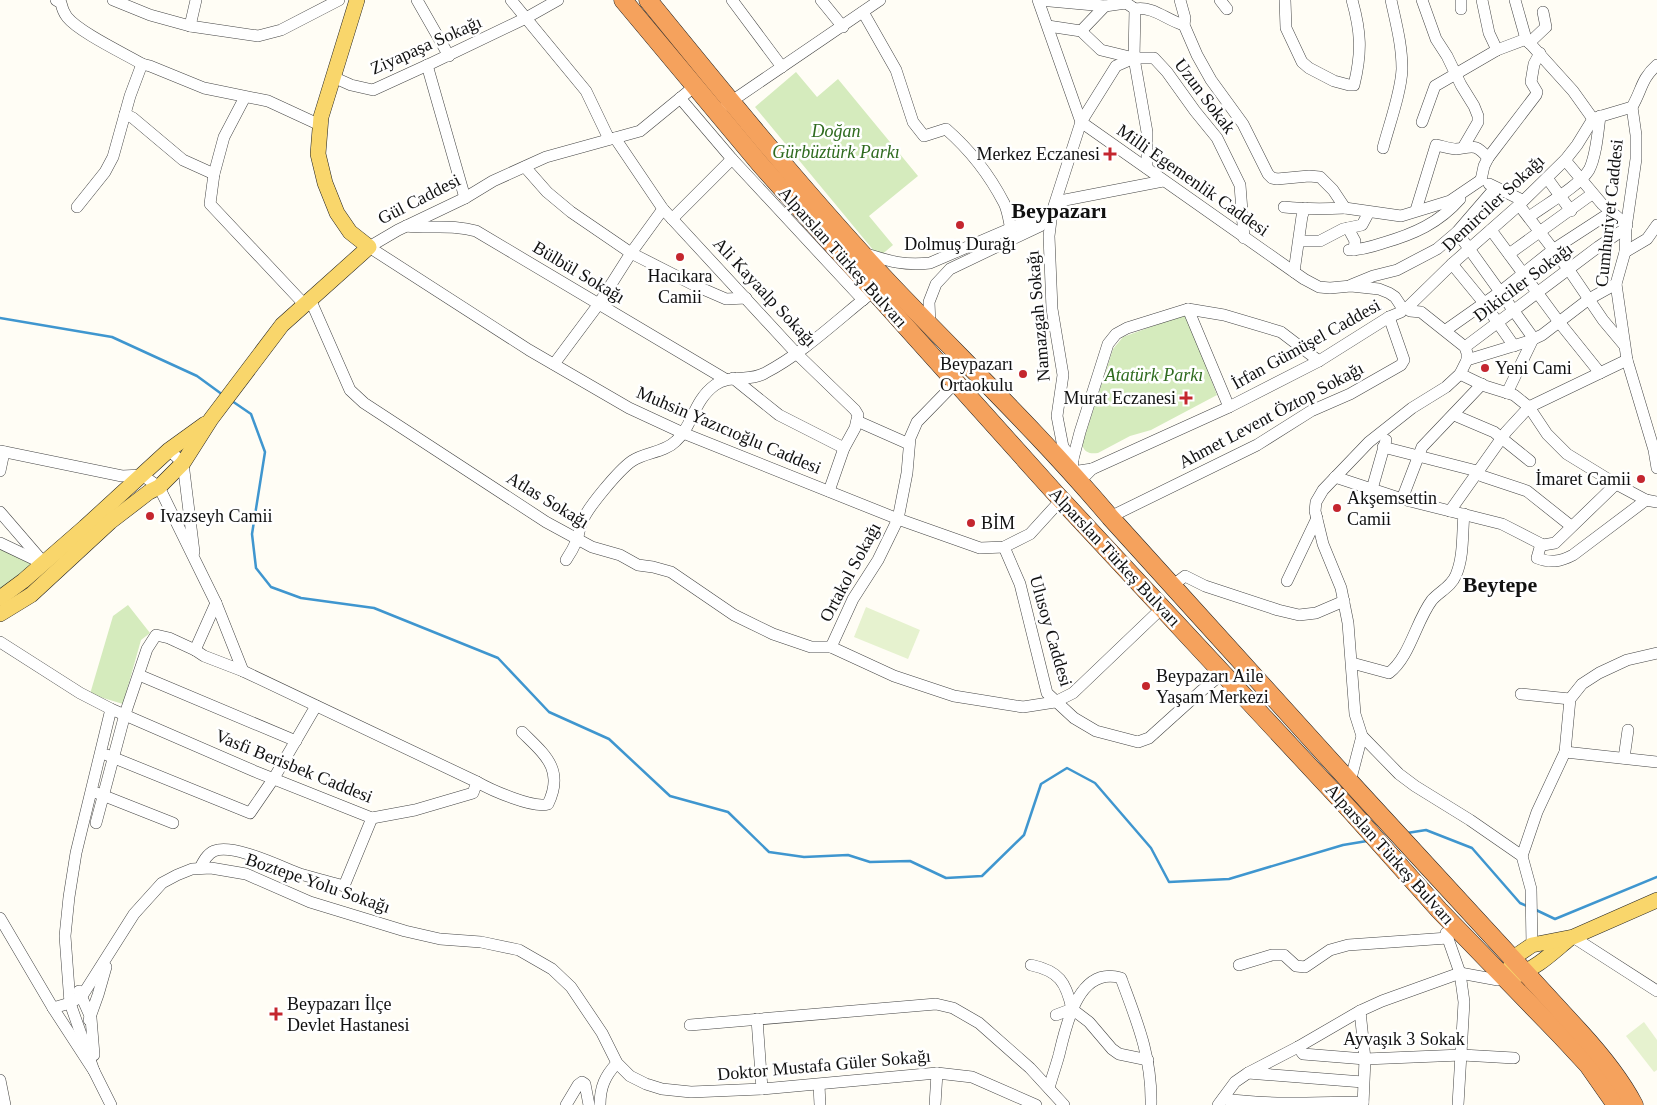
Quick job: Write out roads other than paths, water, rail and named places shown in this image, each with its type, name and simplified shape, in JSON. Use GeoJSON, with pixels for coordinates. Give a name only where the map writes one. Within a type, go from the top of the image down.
{"type":"FeatureCollection","features":[{"type":"Feature","properties":{"kind":"highway","name":"Alparslan Türkeş Bulvarı"},"geometry":{"type":"LineString","coordinates":[[623,0],[695,86],[724,107],[930,325],[1079,470],[1110,517],[1606,1062],[1634,1105]]}},
{"type":"Feature","properties":{"kind":"highway","name":"Alparslan Türkeş Bulvarı"},"geometry":{"type":"LineString","coordinates":[[648,0],[724,107],[760,164],[868,296],[956,382],[1057,495],[1350,810],[1439,910],[1507,978],[1588,1065],[1616,1105]]}},
{"type":"Feature","properties":{"kind":"highway"},"geometry":{"type":"LineString","coordinates":[[1079,470],[1080,488],[1076,495],[1070,500],[1057,495],[1052,480],[1056,474],[1064,471],[1079,470]]}},
{"type":"Feature","properties":{"kind":"main road"},"geometry":{"type":"LineString","coordinates":[[357,0],[321,117],[318,154],[325,182],[337,212],[350,232],[369,247]]}},
{"type":"Feature","properties":{"kind":"main road","name":"Gül Caddesi"},"geometry":{"type":"LineString","coordinates":[[0,614],[31,595],[110,522],[149,492],[159,487],[183,463],[212,419],[282,325],[369,247]]}},
{"type":"Feature","properties":{"kind":"main road","name":"Gül Caddesi"},"geometry":{"type":"LineString","coordinates":[[0,598],[85,528],[170,450],[212,419]]}},
{"type":"Feature","properties":{"kind":"main road"},"geometry":{"type":"LineString","coordinates":[[1507,978],[1512,958],[1532,945],[1573,937],[1657,900]]}},
{"type":"Feature","properties":{"kind":"main road"},"geometry":{"type":"LineString","coordinates":[[1507,978],[1525,972],[1540,963],[1573,937]]}},
{"type":"Feature","properties":{"kind":"street"},"geometry":{"type":"LineString","coordinates":[[113,0],[150,15],[190,26],[258,36],[281,30],[339,0]]}},
{"type":"Feature","properties":{"kind":"street"},"geometry":{"type":"LineString","coordinates":[[190,26],[196,0]]}},
{"type":"Feature","properties":{"kind":"street"},"geometry":{"type":"LineString","coordinates":[[417,0],[449,56]]}},
{"type":"Feature","properties":{"kind":"street","name":"Ali Kayaalp Sokağı"},"geometry":{"type":"LineString","coordinates":[[511,0],[586,91],[612,139],[663,209],[796,353],[855,410],[858,415],[857,421]]}},
{"type":"Feature","properties":{"kind":"street","name":"Ziyapaşa Sokağı"},"geometry":{"type":"LineString","coordinates":[[332,77],[351,85],[372,90],[449,56],[558,0]]}},
{"type":"Feature","properties":{"kind":"street"},"geometry":{"type":"LineString","coordinates":[[732,0],[782,67]]}},
{"type":"Feature","properties":{"kind":"street"},"geometry":{"type":"LineString","coordinates":[[822,0],[843,27]]}},
{"type":"Feature","properties":{"kind":"street"},"geometry":{"type":"LineString","coordinates":[[1081,122],[1039,0],[1105,6],[1129,4],[1145,8],[1184,25]]}},
{"type":"Feature","properties":{"kind":"street"},"geometry":{"type":"LineString","coordinates":[[1180,0],[1185,18],[1184,25],[1210,80],[1242,124],[1268,174],[1277,180],[1309,176],[1320,177],[1333,190],[1344,208]]}},
{"type":"Feature","properties":{"kind":"street"},"geometry":{"type":"LineString","coordinates":[[1285,0],[1286,28],[1302,62],[1309,68],[1334,81],[1354,85],[1361,39],[1352,0]]}},
{"type":"Feature","properties":{"kind":"street"},"geometry":{"type":"LineString","coordinates":[[1383,148],[1402,69],[1400,37],[1390,0]]}},
{"type":"Feature","properties":{"kind":"street"},"geometry":{"type":"LineString","coordinates":[[1422,0],[1436,39],[1478,116],[1478,122],[1464,146]]}},
{"type":"Feature","properties":{"kind":"street"},"geometry":{"type":"LineString","coordinates":[[1482,0],[1489,33],[1497,50]]}},
{"type":"Feature","properties":{"kind":"street"},"geometry":{"type":"LineString","coordinates":[[1514,0],[1528,41],[1596,118],[1592,161],[1589,170],[1581,179],[1529,216]]}},
{"type":"Feature","properties":{"kind":"street"},"geometry":{"type":"LineString","coordinates":[[63,1],[63,10],[68,18],[80,28],[142,64],[204,88],[276,104],[320,125]]}},
{"type":"Feature","properties":{"kind":"street"},"geometry":{"type":"LineString","coordinates":[[724,107],[825,37],[843,27],[871,4],[914,122],[924,136],[946,129],[957,139],[984,172],[1005,205],[1011,230]]}},
{"type":"Feature","properties":{"kind":"street"},"geometry":{"type":"LineString","coordinates":[[1129,4],[1134,58],[1146,132],[1147,168]]}},
{"type":"Feature","properties":{"kind":"street"},"geometry":{"type":"LineString","coordinates":[[1048,26],[1081,31],[1105,6]]}},
{"type":"Feature","properties":{"kind":"street"},"geometry":{"type":"LineString","coordinates":[[1422,122],[1435,86],[1457,75],[1497,50],[1528,41],[1546,27],[1542,12]]}},
{"type":"Feature","properties":{"kind":"street","name":"Uzun Sokak"},"geometry":{"type":"LineString","coordinates":[[1081,31],[1100,50],[1134,58],[1154,58],[1167,72],[1217,138],[1240,185],[1244,238]]}},
{"type":"Feature","properties":{"kind":"street"},"geometry":{"type":"LineString","coordinates":[[1284,206],[1344,208],[1401,216],[1450,201],[1481,180],[1488,158],[1536,95],[1537,92],[1531,82],[1534,64],[1540,53]]}},
{"type":"Feature","properties":{"kind":"street","name":"Namazgah Sokağı"},"geometry":{"type":"LineString","coordinates":[[1079,470],[1062,447],[1057,416],[1063,375],[1052,309],[1048,215],[1081,122],[1116,66],[1134,58]]}},
{"type":"Feature","properties":{"kind":"street"},"geometry":{"type":"LineString","coordinates":[[77,208],[106,172],[113,156],[142,64]]}},
{"type":"Feature","properties":{"kind":"street"},"geometry":{"type":"LineString","coordinates":[[427,65],[465,198]]}},
{"type":"Feature","properties":{"kind":"street"},"geometry":{"type":"LineString","coordinates":[[1596,118],[1632,107],[1647,74],[1657,65]]}},
{"type":"Feature","properties":{"kind":"street"},"geometry":{"type":"LineString","coordinates":[[1647,74],[1657,82]]}},
{"type":"Feature","properties":{"kind":"street","name":"Gül Caddesi"},"geometry":{"type":"LineString","coordinates":[[369,247],[406,226],[465,198],[493,181],[546,157],[640,131],[695,86]]}},
{"type":"Feature","properties":{"kind":"street"},"geometry":{"type":"LineString","coordinates":[[125,114],[133,118],[183,160],[214,174],[224,137],[245,97]]}},
{"type":"Feature","properties":{"kind":"street"},"geometry":{"type":"LineString","coordinates":[[566,560],[577,539],[582,521],[591,505],[633,460],[662,450],[676,441],[683,433],[697,405],[715,385],[729,379],[761,376],[775,368],[819,337],[868,296],[732,159],[680,98]]}},
{"type":"Feature","properties":{"kind":"street","name":"Cumhuriyet Caddesi"},"geometry":{"type":"LineString","coordinates":[[1632,107],[1636,135],[1636,159],[1626,226],[1625,252],[1616,284],[1626,360],[1654,450],[1657,468]]}},
{"type":"Feature","properties":{"kind":"street","name":"Demirciler Sokağı"},"geometry":{"type":"LineString","coordinates":[[1405,309],[1565,160],[1596,118]]}},
{"type":"Feature","properties":{"kind":"street","name":"Milli Egemenlik Caddesi"},"geometry":{"type":"LineString","coordinates":[[1081,122],[1244,238],[1318,287],[1349,286],[1379,289],[1389,293],[1405,309],[1421,312],[1465,347]]}},
{"type":"Feature","properties":{"kind":"street"},"geometry":{"type":"LineString","coordinates":[[1416,210],[1436,145],[1455,149],[1464,146],[1474,146],[1488,158]]}},
{"type":"Feature","properties":{"kind":"street"},"geometry":{"type":"LineString","coordinates":[[672,219],[732,159]]}},
{"type":"Feature","properties":{"kind":"street"},"geometry":{"type":"LineString","coordinates":[[1565,160],[1592,194],[1626,226]]}},
{"type":"Feature","properties":{"kind":"street"},"geometry":{"type":"LineString","coordinates":[[525,167],[547,192],[571,212],[632,253],[696,286],[726,299],[746,298]]}},
{"type":"Feature","properties":{"kind":"street","name":"Atlas Sokağı"},"geometry":{"type":"LineString","coordinates":[[214,174],[210,204],[307,302],[350,390],[364,403],[546,522],[592,547],[620,555],[638,565],[671,572],[734,615],[773,634],[811,647],[831,646]]}},
{"type":"Feature","properties":{"kind":"street"},"geometry":{"type":"LineString","coordinates":[[1547,178],[1571,211]]}},
{"type":"Feature","properties":{"kind":"street"},"geometry":{"type":"LineString","coordinates":[[1481,180],[1521,202],[1603,320],[1624,345]]}},
{"type":"Feature","properties":{"kind":"street"},"geometry":{"type":"LineString","coordinates":[[930,325],[930,302],[936,284],[950,269],[1040,226],[1048,215],[1065,200],[1163,181]]}},
{"type":"Feature","properties":{"kind":"street"},"geometry":{"type":"LineString","coordinates":[[1349,286],[1373,276],[1397,270],[1437,249],[1457,232],[1495,188]]}},
{"type":"Feature","properties":{"kind":"street"},"geometry":{"type":"LineString","coordinates":[[1348,228],[1355,241],[1351,250],[1361,250],[1419,231],[1440,219],[1468,189]]}},
{"type":"Feature","properties":{"kind":"street"},"geometry":{"type":"LineString","coordinates":[[1509,254],[1592,194]]}},
{"type":"Feature","properties":{"kind":"street"},"geometry":{"type":"LineString","coordinates":[[1294,272],[1302,216],[1305,208]]}},
{"type":"Feature","properties":{"kind":"street"},"geometry":{"type":"LineString","coordinates":[[554,364],[598,305],[663,209]]}},
{"type":"Feature","properties":{"kind":"street"},"geometry":{"type":"LineString","coordinates":[[1299,241],[1320,241],[1348,228],[1362,224],[1370,212]]}},
{"type":"Feature","properties":{"kind":"street"},"geometry":{"type":"LineString","coordinates":[[1446,330],[1500,292],[1554,249],[1611,212]]}},
{"type":"Feature","properties":{"kind":"street"},"geometry":{"type":"LineString","coordinates":[[862,253],[891,262],[911,265],[930,263],[1011,230],[1037,217],[1048,215]]}},
{"type":"Feature","properties":{"kind":"street"},"geometry":{"type":"LineString","coordinates":[[1625,252],[1647,239],[1657,225]]}},
{"type":"Feature","properties":{"kind":"street","name":"Bülbül Sokağı"},"geometry":{"type":"LineString","coordinates":[[406,226],[421,228],[449,226],[476,231],[598,305],[729,379],[778,415],[844,448]]}},
{"type":"Feature","properties":{"kind":"street","name":"Dikiciler Sokağı"},"geometry":{"type":"LineString","coordinates":[[1465,347],[1626,226]]}},
{"type":"Feature","properties":{"kind":"street"},"geometry":{"type":"LineString","coordinates":[[1491,230],[1559,322],[1600,373]]}},
{"type":"Feature","properties":{"kind":"street"},"geometry":{"type":"LineString","coordinates":[[1457,232],[1534,339]]}},
{"type":"Feature","properties":{"kind":"street","name":"Muhsin Yazıcıoğlu Caddesi"},"geometry":{"type":"LineString","coordinates":[[369,247],[554,364],[629,408],[683,433],[898,519],[980,548],[1004,547],[1030,534],[1057,495]]}},
{"type":"Feature","properties":{"kind":"street"},"geometry":{"type":"LineString","coordinates":[[1452,264],[1484,303],[1514,346]]}},
{"type":"Feature","properties":{"kind":"street"},"geometry":{"type":"LineString","coordinates":[[1467,360],[1534,339],[1590,299],[1616,284]]}},
{"type":"Feature","properties":{"kind":"street","name":"İrfan Gümüşel Caddesi"},"geometry":{"type":"LineString","coordinates":[[1079,470],[1230,407],[1319,361],[1405,309]]}},
{"type":"Feature","properties":{"kind":"street"},"geometry":{"type":"LineString","coordinates":[[1188,310],[1230,407]]}},
{"type":"Feature","properties":{"kind":"street"},"geometry":{"type":"LineString","coordinates":[[1079,470],[1080,432],[1108,344],[1116,334],[1126,328],[1188,310],[1224,315],[1281,332],[1319,361]]}},
{"type":"Feature","properties":{"kind":"street","name":"Ahmet Levent Öztop Sokağı"},"geometry":{"type":"LineString","coordinates":[[1110,517],[1258,445],[1311,411],[1350,394],[1401,365],[1404,360],[1389,317]]}},
{"type":"Feature","properties":{"kind":"street"},"geometry":{"type":"LineString","coordinates":[[1507,393],[1534,339]]}},
{"type":"Feature","properties":{"kind":"street"},"geometry":{"type":"LineString","coordinates":[[1465,347],[1468,353],[1467,360],[1460,374],[1446,387],[1412,408],[1370,442],[1335,477],[1323,490],[1316,502],[1317,518],[1323,544],[1341,588],[1344,601],[1352,663],[1354,714],[1362,736],[1399,774],[1522,856]]}},
{"type":"Feature","properties":{"kind":"street"},"geometry":{"type":"LineString","coordinates":[[1450,511],[1501,438],[1528,407],[1626,360]]}},
{"type":"Feature","properties":{"kind":"street"},"geometry":{"type":"LineString","coordinates":[[1460,374],[1514,395],[1528,407],[1547,434],[1567,454],[1616,484],[1652,501]]}},
{"type":"Feature","properties":{"kind":"street","name":"Ortakol Sokağı"},"geometry":{"type":"LineString","coordinates":[[831,646],[853,599],[878,560],[898,519],[907,473],[909,444],[917,422],[956,382]]}},
{"type":"Feature","properties":{"kind":"street"},"geometry":{"type":"LineString","coordinates":[[1402,499],[1422,447],[1482,384]]}},
{"type":"Feature","properties":{"kind":"street"},"geometry":{"type":"LineString","coordinates":[[1454,415],[1494,432],[1530,461]]}},
{"type":"Feature","properties":{"kind":"street"},"geometry":{"type":"LineString","coordinates":[[829,491],[844,448],[857,421],[909,444]]}},
{"type":"Feature","properties":{"kind":"street"},"geometry":{"type":"LineString","coordinates":[[1372,489],[1390,426]]}},
{"type":"Feature","properties":{"kind":"street"},"geometry":{"type":"LineString","coordinates":[[1383,447],[1477,471],[1482,476],[1527,491],[1567,530],[1576,553]]}},
{"type":"Feature","properties":{"kind":"street"},"geometry":{"type":"LineString","coordinates":[[170,450],[183,463],[194,556]]}},
{"type":"Feature","properties":{"kind":"street"},"geometry":{"type":"LineString","coordinates":[[0,471],[2,451],[122,476],[142,475],[159,487],[216,603],[243,670]]}},
{"type":"Feature","properties":{"kind":"street"},"geometry":{"type":"LineString","coordinates":[[1335,477],[1402,499],[1502,524],[1541,544],[1549,545],[1555,543],[1616,484]]}},
{"type":"Feature","properties":{"kind":"street"},"geometry":{"type":"LineString","coordinates":[[1541,544],[1537,558],[1546,562],[1565,560],[1652,501]]}},
{"type":"Feature","properties":{"kind":"street"},"geometry":{"type":"LineString","coordinates":[[0,512],[44,563]]}},
{"type":"Feature","properties":{"kind":"street"},"geometry":{"type":"LineString","coordinates":[[1352,663],[1389,673],[1399,663],[1433,600],[1447,588],[1456,575],[1462,549],[1464,514]]}},
{"type":"Feature","properties":{"kind":"street"},"geometry":{"type":"LineString","coordinates":[[1287,581],[1317,518]]}},
{"type":"Feature","properties":{"kind":"street"},"geometry":{"type":"LineString","coordinates":[[0,543],[44,563]]}},
{"type":"Feature","properties":{"kind":"street","name":"Ulusoy Caddesi"},"geometry":{"type":"LineString","coordinates":[[1004,547],[1020,584],[1047,693],[1055,702]]}},
{"type":"Feature","properties":{"kind":"street"},"geometry":{"type":"LineString","coordinates":[[1172,586],[1185,576],[1211,588],[1299,615],[1316,613],[1344,601]]}},
{"type":"Feature","properties":{"kind":"street"},"geometry":{"type":"LineString","coordinates":[[195,650],[216,603]]}},
{"type":"Feature","properties":{"kind":"street"},"geometry":{"type":"LineString","coordinates":[[1162,608],[1073,693],[1055,702],[1074,718],[1096,731],[1138,742],[1149,738],[1223,673]]}},
{"type":"Feature","properties":{"kind":"street"},"geometry":{"type":"LineString","coordinates":[[96,823],[125,714],[147,649],[156,635],[169,638],[204,656],[243,670],[498,792],[543,806],[548,804],[552,796],[554,783],[553,769],[537,746],[522,732]]}},
{"type":"Feature","properties":{"kind":"street","name":"Vasfi Berisbek Caddesi"},"geometry":{"type":"LineString","coordinates":[[0,642],[80,693],[111,709],[372,818],[415,810],[473,793],[477,782]]}},
{"type":"Feature","properties":{"kind":"street","name":"Ulusoy Caddesi"},"geometry":{"type":"LineString","coordinates":[[831,646],[894,676],[954,696],[1024,707],[1055,702]]}},
{"type":"Feature","properties":{"kind":"street"},"geometry":{"type":"LineString","coordinates":[[1532,945],[1531,889],[1522,856],[1537,812],[1565,752],[1570,699],[1582,684],[1599,673],[1627,660],[1657,653]]}},
{"type":"Feature","properties":{"kind":"street"},"geometry":{"type":"LineString","coordinates":[[139,675],[296,741]]}},
{"type":"Feature","properties":{"kind":"street"},"geometry":{"type":"LineString","coordinates":[[1521,694],[1570,699]]}},
{"type":"Feature","properties":{"kind":"street"},"geometry":{"type":"LineString","coordinates":[[101,752],[250,813],[274,778],[316,706]]}},
{"type":"Feature","properties":{"kind":"street"},"geometry":{"type":"LineString","coordinates":[[111,709],[81,828],[70,890],[65,936],[70,1003],[94,1071],[111,1105]]}},
{"type":"Feature","properties":{"kind":"street"},"geometry":{"type":"LineString","coordinates":[[1624,758],[1628,730]]}},
{"type":"Feature","properties":{"kind":"street"},"geometry":{"type":"LineString","coordinates":[[1350,782],[1362,736]]}},
{"type":"Feature","properties":{"kind":"street"},"geometry":{"type":"LineString","coordinates":[[1565,752],[1657,762]]}},
{"type":"Feature","properties":{"kind":"street"},"geometry":{"type":"LineString","coordinates":[[91,791],[173,823]]}},
{"type":"Feature","properties":{"kind":"street"},"geometry":{"type":"LineString","coordinates":[[200,868],[206,857],[215,850],[226,850],[260,858],[310,877],[344,886],[372,818]]}},
{"type":"Feature","properties":{"kind":"street","name":"Boztepe Yolu Sokağı"},"geometry":{"type":"LineString","coordinates":[[82,996],[134,914],[162,884],[192,869],[211,868],[246,874],[310,902],[405,931],[440,939],[481,942],[519,950],[552,969],[571,987],[602,1033],[617,1063]]}},
{"type":"Feature","properties":{"kind":"street"},"geometry":{"type":"LineString","coordinates":[[1439,910],[1460,973],[1464,1002],[1458,1105]]}},
{"type":"Feature","properties":{"kind":"street"},"geometry":{"type":"LineString","coordinates":[[0,918],[53,1008],[94,1071]]}},
{"type":"Feature","properties":{"kind":"street"},"geometry":{"type":"LineString","coordinates":[[1573,937],[1657,991]]}},
{"type":"Feature","properties":{"kind":"street"},"geometry":{"type":"LineString","coordinates":[[1239,965],[1272,955],[1284,955],[1296,966],[1305,967],[1330,950],[1348,945],[1448,938]]}},
{"type":"Feature","properties":{"kind":"street"},"geometry":{"type":"LineString","coordinates":[[103,1090],[93,1053],[91,1018],[109,953]]}},
{"type":"Feature","properties":{"kind":"street"},"geometry":{"type":"LineString","coordinates":[[66,956],[75,984],[91,1018]]}},
{"type":"Feature","properties":{"kind":"street"},"geometry":{"type":"LineString","coordinates":[[1031,965],[1050,970],[1058,977],[1067,990],[1072,1009],[1089,1022],[1112,1049],[1119,1054],[1148,1060]]}},
{"type":"Feature","properties":{"kind":"street"},"geometry":{"type":"LineString","coordinates":[[1220,1102],[1235,1082],[1248,1073],[1298,1048],[1360,1011],[1382,1001],[1460,973],[1498,980],[1507,978]]}},
{"type":"Feature","properties":{"kind":"street"},"geometry":{"type":"LineString","coordinates":[[1049,1088],[1072,1009],[1082,991],[1090,982],[1108,976],[1121,978],[1140,1028],[1148,1060],[1151,1105]]}},
{"type":"Feature","properties":{"kind":"street"},"geometry":{"type":"LineString","coordinates":[[53,1008],[70,1003],[82,996]]}},
{"type":"Feature","properties":{"kind":"street"},"geometry":{"type":"LineString","coordinates":[[690,1025],[936,1004],[953,1008],[979,1024],[1030,1068],[1064,1105]]}},
{"type":"Feature","properties":{"kind":"street"},"geometry":{"type":"LineString","coordinates":[[53,1008],[67,1022],[78,1026],[91,1018]]}},
{"type":"Feature","properties":{"kind":"street"},"geometry":{"type":"LineString","coordinates":[[1056,1015],[1072,1009]]}},
{"type":"Feature","properties":{"kind":"street"},"geometry":{"type":"LineString","coordinates":[[1220,1102],[1363,1103],[1365,1058],[1360,1011]]}},
{"type":"Feature","properties":{"kind":"street"},"geometry":{"type":"LineString","coordinates":[[758,1019],[762,1089]]}},
{"type":"Feature","properties":{"kind":"street","name":"Ayvaşık 3 Sokak"},"geometry":{"type":"LineString","coordinates":[[1298,1048],[1303,1054],[1365,1058],[1462,1055],[1514,1058]]}},
{"type":"Feature","properties":{"kind":"street"},"geometry":{"type":"LineString","coordinates":[[600,1105],[603,1083],[607,1074],[617,1063]]}},
{"type":"Feature","properties":{"kind":"street","name":"Doktor Mustafa Güler Sokağı"},"geometry":{"type":"LineString","coordinates":[[617,1063],[630,1076],[646,1084],[662,1089],[691,1092],[819,1085],[937,1073],[972,1076],[1036,1105]]}},
{"type":"Feature","properties":{"kind":"street"},"geometry":{"type":"LineString","coordinates":[[935,1105],[937,1073]]}},
{"type":"Feature","properties":{"kind":"street"},"geometry":{"type":"LineString","coordinates":[[1248,1073],[1363,1082]]}},
{"type":"Feature","properties":{"kind":"street"},"geometry":{"type":"LineString","coordinates":[[0,1080],[5,1105]]}},
{"type":"Feature","properties":{"kind":"street"},"geometry":{"type":"LineString","coordinates":[[566,1105],[578,1084],[582,1082],[585,1084],[589,1105]]}},
{"type":"Feature","properties":{"kind":"street"},"geometry":{"type":"LineString","coordinates":[[819,1085],[820,1105]]}},
{"type":"Feature","properties":{"kind":"waterway"},"geometry":{"type":"LineString","coordinates":[[0,318],[112,337],[197,376],[223,395]]}},
{"type":"Feature","properties":{"kind":"waterway"},"geometry":{"type":"LineString","coordinates":[[232,401],[251,414],[265,452],[252,534],[256,568],[271,587],[301,598],[374,608],[498,658],[549,712],[609,739],[670,796],[728,812],[769,852],[804,857],[848,855],[870,862],[910,861],[946,878],[982,876],[1024,835],[1041,784],[1067,768],[1095,783],[1151,848],[1169,882],[1229,879],[1343,845],[1367,841]]}},
{"type":"Feature","properties":{"kind":"waterway"},"geometry":{"type":"LineString","coordinates":[[1407,833],[1426,830],[1472,848],[1520,903],[1527,906]]}},
{"type":"Feature","properties":{"kind":"waterway"},"geometry":{"type":"LineString","coordinates":[[1534,909],[1555,919],[1657,877]]}},
{"type":"Feature","properties":{"kind":"place","name":"Merkez Eczanesi"},"geometry":{"type":"Point","coordinates":[1110,154]}},
{"type":"Feature","properties":{"kind":"place","name":"Dolmuş Durağı"},"geometry":{"type":"Point","coordinates":[960,225]}},
{"type":"Feature","properties":{"kind":"place","name":"Hacıkara Camii"},"geometry":{"type":"Point","coordinates":[680,257]}},
{"type":"Feature","properties":{"kind":"place","name":"Yeni Cami"},"geometry":{"type":"Point","coordinates":[1485,368]}},
{"type":"Feature","properties":{"kind":"place","name":"Beypazarı Ortaokulu"},"geometry":{"type":"Point","coordinates":[1023,374]}},
{"type":"Feature","properties":{"kind":"place","name":"Murat Eczanesi"},"geometry":{"type":"Point","coordinates":[1186,398]}},
{"type":"Feature","properties":{"kind":"place","name":"İmaret Camii"},"geometry":{"type":"Point","coordinates":[1641,479]}},
{"type":"Feature","properties":{"kind":"place","name":"Akşemsettin Camii"},"geometry":{"type":"Point","coordinates":[1337,508]}},
{"type":"Feature","properties":{"kind":"place","name":"Ivazseyh Camii"},"geometry":{"type":"Point","coordinates":[150,516]}},
{"type":"Feature","properties":{"kind":"place","name":"BİM"},"geometry":{"type":"Point","coordinates":[971,523]}},
{"type":"Feature","properties":{"kind":"place","name":"Beypazarı Aile Yaşam Merkezi"},"geometry":{"type":"Point","coordinates":[1146,686]}},
{"type":"Feature","properties":{"kind":"place","name":"Beypazarı İlçe Devlet Hastanesi"},"geometry":{"type":"Point","coordinates":[276,1014]}},
{"type":"Feature","properties":{"kind":"district","name":"Beypazarı"},"geometry":{"type":"Point","coordinates":[1059,210]}},
{"type":"Feature","properties":{"kind":"district","name":"Beytepe"},"geometry":{"type":"Point","coordinates":[1500,584]}},
{"type":"Feature","properties":{"kind":"park label","name":"Doğan Gürbüztürk Parkı"},"geometry":{"type":"Point","coordinates":[836,141]}},
{"type":"Feature","properties":{"kind":"park label","name":"Atatürk Parkı"},"geometry":{"type":"Point","coordinates":[1154,375]}}]}
